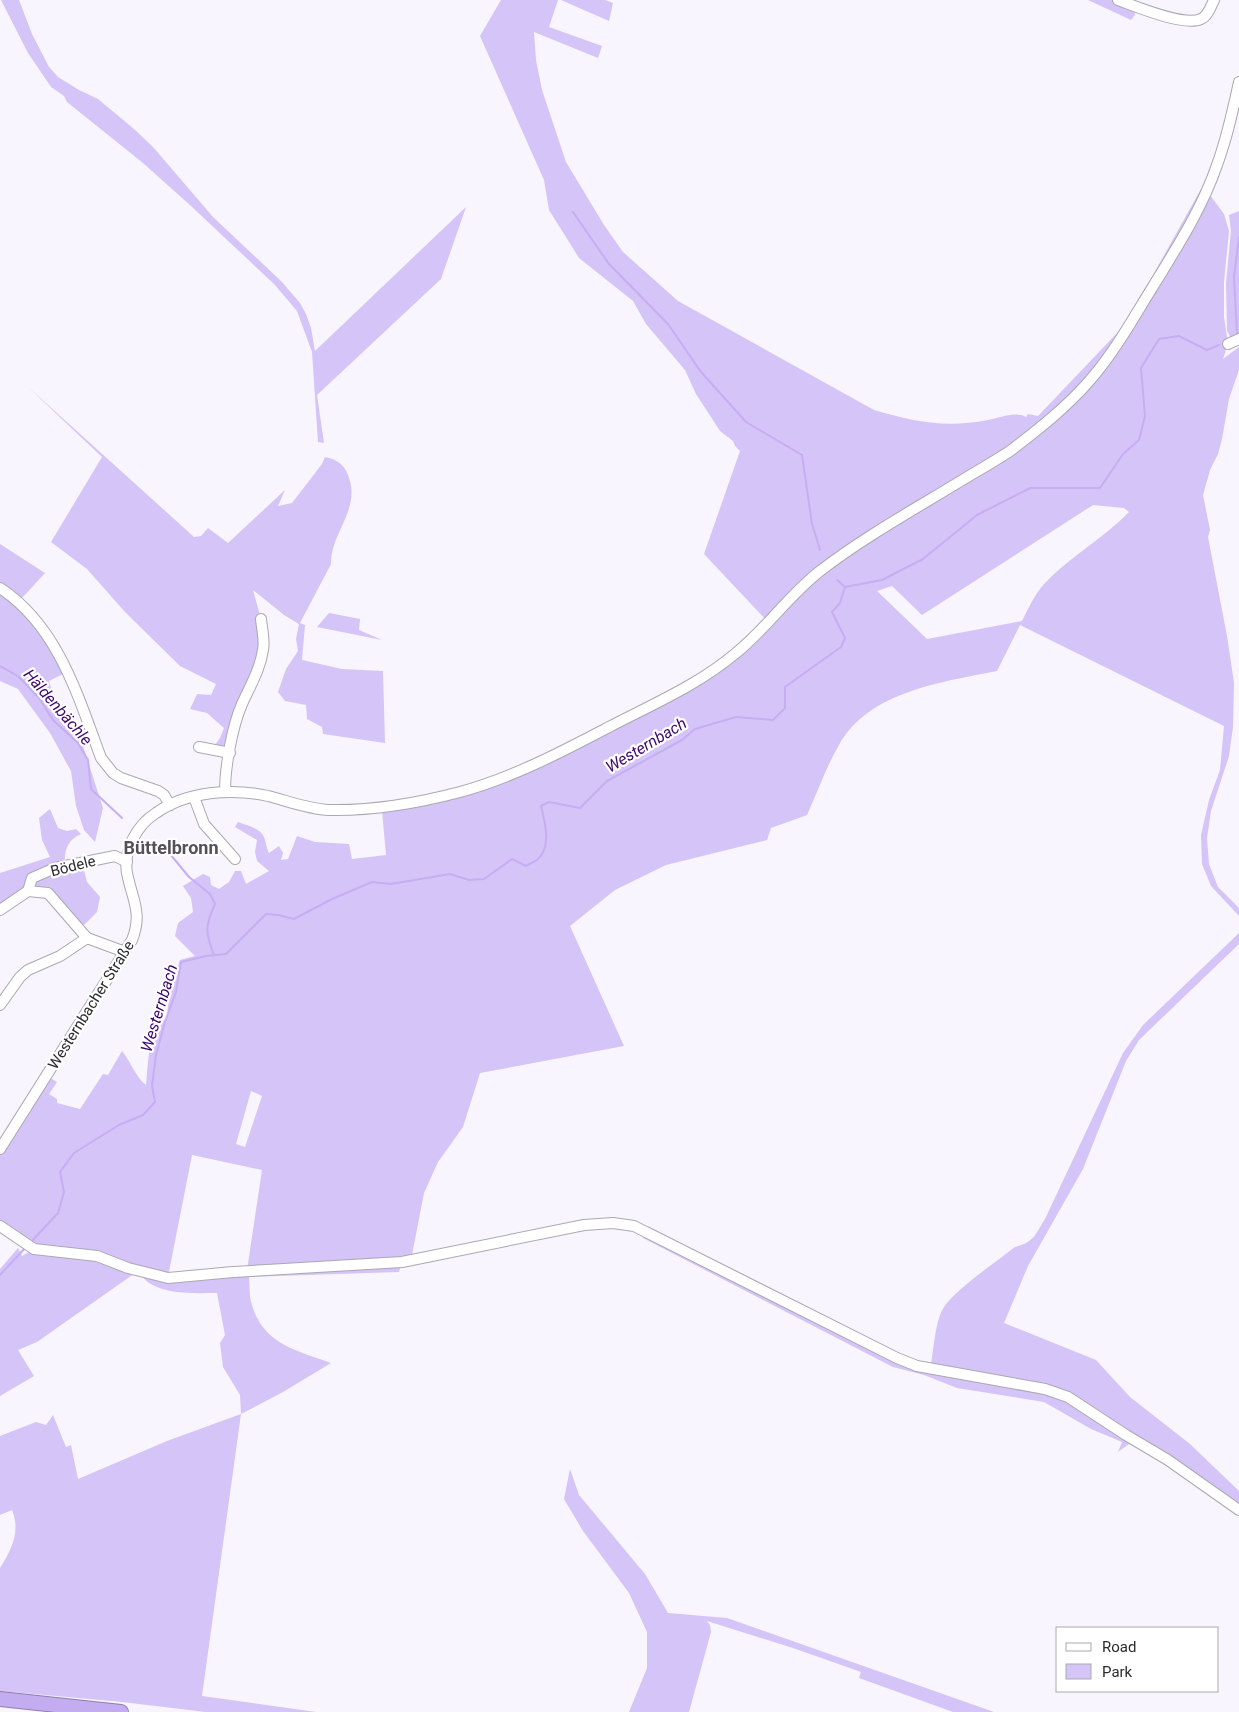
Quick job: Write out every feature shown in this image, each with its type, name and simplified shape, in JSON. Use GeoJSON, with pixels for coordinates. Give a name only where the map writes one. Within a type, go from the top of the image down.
{"type":"FeatureCollection","features":[{"type":"Feature","properties":{"kind":"highway"},"geometry":{"type":"LineString","coordinates":[[0,1699],[121,1712]]}},
{"type":"Feature","properties":{"kind":"street"},"geometry":{"type":"LineString","coordinates":[[1118,0],[1170,18],[1188,20],[1201,19],[1209,11],[1214,0]]}},
{"type":"Feature","properties":{"kind":"street","name":"Westernbacher Straße"},"geometry":{"type":"LineString","coordinates":[[0,1149],[132,940],[138,922],[138,910],[126,862],[132,840],[141,826],[155,813],[170,805],[194,797],[225,792],[252,793],[329,810],[396,805],[461,792],[535,764],[576,745],[692,684],[740,650],[818,572],[1006,453],[1038,429],[1081,389],[1104,362],[1191,223],[1207,190],[1226,139],[1239,82]]}},
{"type":"Feature","properties":{"kind":"street"},"geometry":{"type":"LineString","coordinates":[[1228,344],[1239,339]]}},
{"type":"Feature","properties":{"kind":"street"},"geometry":{"type":"LineString","coordinates":[[0,588],[27,609],[53,644],[68,672],[100,758],[106,767],[120,778],[161,793],[170,805]]}},
{"type":"Feature","properties":{"kind":"street"},"geometry":{"type":"LineString","coordinates":[[225,792],[225,781],[233,735],[242,705],[254,682],[264,649],[261,619]]}},
{"type":"Feature","properties":{"kind":"street"},"geometry":{"type":"LineString","coordinates":[[199,747],[230,753]]}},
{"type":"Feature","properties":{"kind":"street"},"geometry":{"type":"LineString","coordinates":[[194,797],[208,831],[234,859]]}},
{"type":"Feature","properties":{"kind":"street","name":"Bödele"},"geometry":{"type":"LineString","coordinates":[[0,910],[28,891],[32,878],[55,868],[115,856],[126,862]]}},
{"type":"Feature","properties":{"kind":"street"},"geometry":{"type":"LineString","coordinates":[[28,891],[48,894],[56,900],[78,930],[87,938],[125,952]]}},
{"type":"Feature","properties":{"kind":"street"},"geometry":{"type":"LineString","coordinates":[[0,1005],[20,977],[28,970],[60,956],[87,938]]}},
{"type":"Feature","properties":{"kind":"street"},"geometry":{"type":"LineString","coordinates":[[0,1226],[34,1249],[97,1256],[128,1268],[168,1278],[233,1272],[402,1262],[584,1226],[613,1223],[634,1226],[888,1354],[917,1366],[1045,1389],[1068,1397],[1168,1460],[1239,1510]]}},
{"type":"Feature","properties":{"kind":"green space"},"geometry":{"type":"Polygon","coordinates":[[[1,0],[19,0],[32,34],[49,67],[58,77],[98,99],[134,129],[153,147],[213,217],[282,282],[300,303],[306,314],[311,328],[315,351],[466,207],[441,279],[317,395],[324,443],[318,442],[312,352],[297,311],[274,284],[191,206],[143,163],[51,87],[28,53],[1,0]]]}},
{"type":"Feature","properties":{"kind":"green space"},"geometry":{"type":"Polygon","coordinates":[[[501,0],[558,0],[549,27],[602,46],[598,58],[534,32],[536,60],[542,90],[566,162],[604,225],[623,252],[678,301],[874,410],[917,421],[944,424],[973,422],[1012,415],[1026,417],[1028,414],[1038,416],[1119,331],[1201,189],[1207,191],[1224,214],[1229,231],[1224,282],[1224,317],[1228,344],[1223,359],[1239,347],[1239,370],[1229,399],[1218,454],[1210,470],[1203,495],[1210,530],[1208,537],[1234,683],[1233,727],[1229,756],[1211,811],[1207,838],[1209,864],[1218,887],[1239,908],[1239,916],[1211,886],[1202,864],[1201,835],[1209,800],[1220,770],[1224,726],[1020,625],[997,671],[931,685],[909,692],[869,712],[852,727],[834,753],[807,815],[771,828],[767,840],[666,865],[615,890],[570,926],[624,1046],[480,1073],[463,1127],[438,1162],[424,1193],[411,1260],[402,1262],[399,1272],[249,1277],[251,1302],[257,1318],[264,1329],[294,1350],[331,1363],[283,1392],[241,1414],[240,1395],[223,1367],[220,1343],[225,1335],[217,1293],[165,1290],[149,1283],[138,1271],[37,1342],[18,1350],[34,1376],[0,1396],[0,1269],[18,1248],[22,1256],[34,1249],[0,1226],[0,1155],[49,1077],[57,1082],[49,1094],[57,1099],[57,1103],[80,1109],[103,1074],[108,1075],[122,1051],[146,1085],[152,1040],[167,1017],[170,995],[180,960],[195,956],[175,936],[178,923],[193,912],[191,898],[183,886],[203,874],[210,877],[211,885],[219,889],[229,882],[235,871],[241,871],[246,884],[269,871],[257,861],[255,852],[257,840],[235,827],[238,822],[253,827],[262,834],[269,853],[279,846],[283,853],[281,860],[288,859],[297,836],[315,842],[349,844],[352,859],[386,855],[382,811],[499,778],[692,685],[768,622],[704,554],[740,451],[733,441],[720,431],[696,394],[685,370],[646,324],[633,301],[579,258],[549,210],[544,180],[480,36],[501,0]],[[1093,505],[922,615],[892,586],[877,591],[927,639],[1022,621],[1044,584],[1064,565],[1129,512],[1124,508],[1093,505]],[[251,1091],[236,1144],[245,1147],[262,1096],[251,1091]],[[192,1155],[168,1277],[247,1270],[262,1170],[192,1155]]]}},
{"type":"Feature","properties":{"kind":"green space"},"geometry":{"type":"Polygon","coordinates":[[[561,0],[605,0],[613,3],[609,21],[561,0]]]}},
{"type":"Feature","properties":{"kind":"green space"},"geometry":{"type":"Polygon","coordinates":[[[1088,0],[1118,0],[1135,10],[1135,15],[1131,20],[1088,0]]]}},
{"type":"Feature","properties":{"kind":"green space"},"geometry":{"type":"Polygon","coordinates":[[[1239,211],[1239,335],[1231,338],[1227,331],[1226,283],[1231,231],[1229,215],[1239,211]]]}},
{"type":"Feature","properties":{"kind":"green space"},"geometry":{"type":"Polygon","coordinates":[[[27,386],[194,537],[201,536],[208,528],[228,543],[285,490],[278,506],[292,503],[322,464],[325,457],[333,459],[342,465],[348,475],[351,487],[349,510],[335,542],[331,564],[300,623],[305,625],[302,660],[342,669],[383,671],[385,743],[323,734],[322,727],[307,719],[306,705],[285,701],[278,692],[286,669],[298,651],[296,639],[299,624],[284,615],[253,590],[261,619],[264,649],[230,753],[212,749],[224,728],[207,713],[190,709],[197,694],[211,695],[216,684],[180,666],[125,612],[87,569],[51,542],[102,457],[27,386]]]}},
{"type":"Feature","properties":{"kind":"green space"},"geometry":{"type":"Polygon","coordinates":[[[0,544],[45,573],[22,598],[7,592],[27,609],[67,672],[49,681],[60,717],[80,737],[103,808],[95,842],[84,830],[76,806],[71,771],[50,733],[18,689],[0,681],[0,544]]]}},
{"type":"Feature","properties":{"kind":"green space"},"geometry":{"type":"Polygon","coordinates":[[[329,613],[360,619],[359,630],[382,640],[317,627],[329,613]]]}},
{"type":"Feature","properties":{"kind":"green space"},"geometry":{"type":"Polygon","coordinates":[[[50,809],[58,828],[67,831],[76,829],[81,834],[72,839],[67,847],[65,866],[82,862],[87,882],[100,897],[97,912],[79,930],[56,901],[28,891],[0,910],[0,873],[50,857],[42,840],[39,818],[50,809]]]}},
{"type":"Feature","properties":{"kind":"green space"},"geometry":{"type":"Polygon","coordinates":[[[1239,933],[1239,944],[1139,1040],[1126,1061],[1083,1169],[1028,1266],[1004,1323],[1096,1360],[1130,1397],[1190,1444],[1239,1491],[1239,1516],[1150,1454],[1129,1444],[1118,1452],[1122,1442],[1091,1429],[1044,1402],[957,1388],[924,1375],[893,1367],[643,1238],[648,1226],[911,1359],[931,1364],[937,1327],[944,1307],[967,1284],[1015,1247],[1030,1240],[1039,1229],[1123,1053],[1143,1025],[1239,933]]]}},
{"type":"Feature","properties":{"kind":"green space"},"geometry":{"type":"Polygon","coordinates":[[[241,1414],[202,1696],[316,1712],[206,1712],[0,1691],[0,1568],[14,1540],[15,1518],[12,1510],[0,1515],[0,1436],[36,1422],[46,1425],[53,1415],[66,1447],[71,1445],[78,1479],[167,1441],[241,1414]]]}},
{"type":"Feature","properties":{"kind":"green space"},"geometry":{"type":"Polygon","coordinates":[[[570,1469],[579,1495],[645,1574],[668,1613],[727,1618],[994,1712],[953,1712],[859,1678],[861,1672],[707,1621],[711,1632],[689,1712],[629,1712],[647,1668],[647,1632],[629,1593],[583,1531],[564,1499],[570,1469]]]}},
{"type":"Feature","properties":{"kind":"waterway"},"geometry":{"type":"LineString","coordinates":[[573,212],[609,264],[668,324],[701,372],[746,422],[802,455],[812,524],[820,550]]}},
{"type":"Feature","properties":{"kind":"waterway","name":"Westernbach"},"geometry":{"type":"LineString","coordinates":[[1237,334],[1234,277],[1239,237]]}},
{"type":"Feature","properties":{"kind":"waterway","name":"Westernbach"},"geometry":{"type":"LineString","coordinates":[[31,1242],[58,1213],[64,1192],[60,1172],[74,1153],[119,1125],[143,1115],[155,1102],[152,1086],[156,1055],[176,992],[181,962],[206,956],[226,954],[266,914],[294,919],[332,899],[372,882],[391,884],[450,874],[469,880],[484,879],[512,859],[526,866],[537,860],[545,849],[546,834],[541,806],[549,802],[580,808],[607,781],[682,740],[695,729],[736,717],[773,720],[785,708],[785,687],[841,647],[845,638],[832,612],[840,603],[845,587],[882,580],[923,559],[977,515],[1030,488],[1100,488],[1123,454],[1139,440],[1145,416],[1141,368],[1159,339],[1179,336],[1207,350],[1219,345]]}},
{"type":"Feature","properties":{"kind":"waterway"},"geometry":{"type":"LineString","coordinates":[[837,580],[845,587]]}},
{"type":"Feature","properties":{"kind":"waterway","name":"Häldenbächle"},"geometry":{"type":"LineString","coordinates":[[0,666],[18,676],[39,698],[53,720],[78,743],[88,760],[91,789],[122,818]]}},
{"type":"Feature","properties":{"kind":"waterway","name":"Häldenbächle"},"geometry":{"type":"LineString","coordinates":[[161,843],[189,877],[210,894],[215,904],[207,929],[214,955]]}},
{"type":"Feature","properties":{"kind":"waterway","name":"Westernbach"},"geometry":{"type":"LineString","coordinates":[[0,1275],[26,1247]]}},
{"type":"Feature","properties":{"kind":"district","name":"Büttelbronn"},"geometry":{"type":"Point","coordinates":[171,847]}}]}
